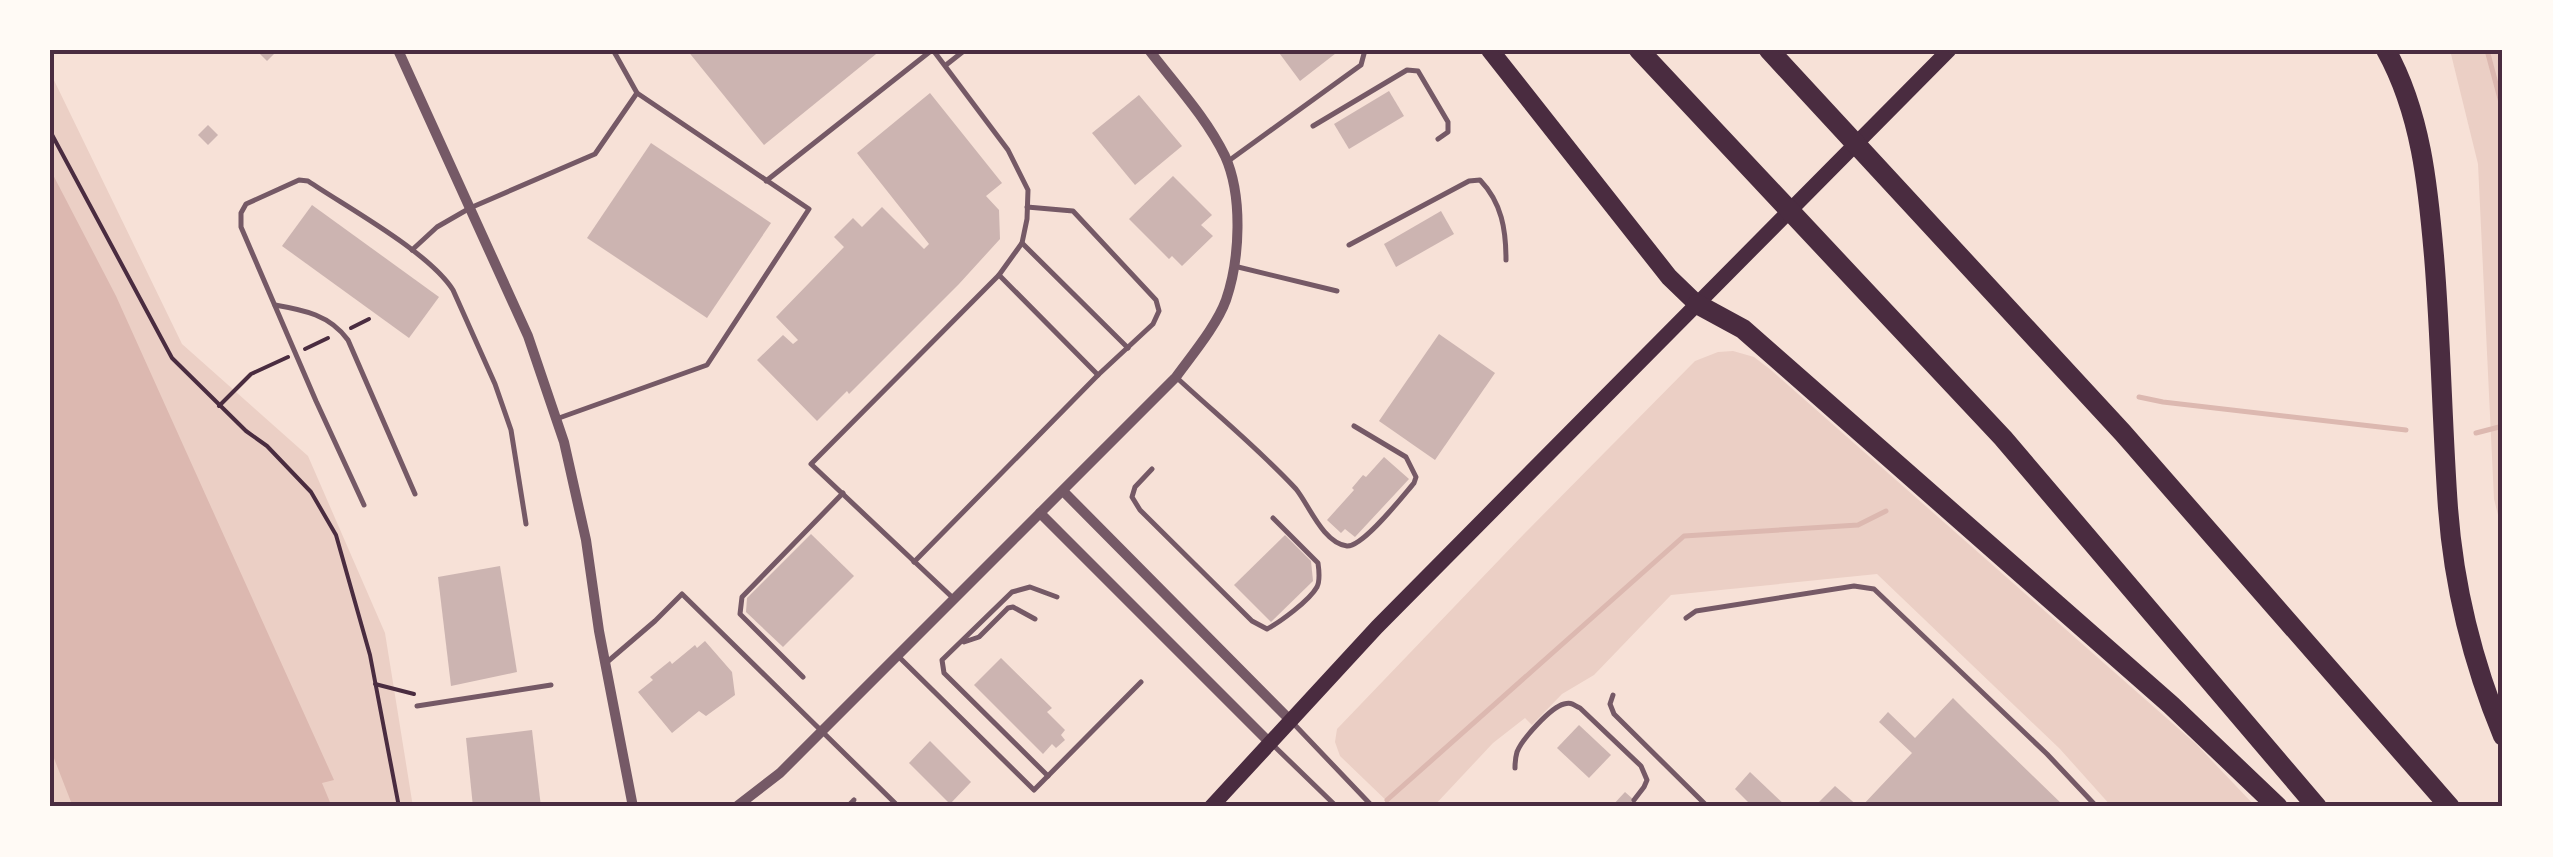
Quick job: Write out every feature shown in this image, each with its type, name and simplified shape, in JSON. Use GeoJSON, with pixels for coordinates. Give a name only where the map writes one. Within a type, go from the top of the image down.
{"type":"FeatureCollection","features":[{"type":"Feature","properties":{"kind":"highway"},"geometry":{"type":"LineString","coordinates":[[1638,50],[2003,438],[2317,807]]}},
{"type":"Feature","properties":{"kind":"highway"},"geometry":{"type":"LineString","coordinates":[[1769,50],[2123,434],[2450,807]]}},
{"type":"Feature","properties":{"kind":"highway"},"geometry":{"type":"LineString","coordinates":[[2386,50],[2397,69],[2414,119],[2425,172],[2437,297],[2448,512],[2464,624],[2481,683],[2503,736]]}},
{"type":"Feature","properties":{"kind":"highway"},"geometry":{"type":"LineString","coordinates":[[1697,304],[1743,329],[2172,705],[2278,807]]}},
{"type":"Feature","properties":{"kind":"main road"},"geometry":{"type":"LineString","coordinates":[[1490,50],[1669,277],[1697,304]]}},
{"type":"Feature","properties":{"kind":"main road"},"geometry":{"type":"LineString","coordinates":[[1211,807],[1377,628],[1949,50]]}},
{"type":"Feature","properties":{"kind":"street"},"geometry":{"type":"LineString","coordinates":[[398,50],[528,336],[564,442],[586,540],[632,807]]}},
{"type":"Feature","properties":{"kind":"street"},"geometry":{"type":"LineString","coordinates":[[736,807],[780,773],[1176,378],[1225,302],[1238,232],[1227,162],[1201,116],[1149,50]]}},
{"type":"Feature","properties":{"kind":"street"},"geometry":{"type":"LineString","coordinates":[[1063,491],[1290,721]]}},
{"type":"Feature","properties":{"kind":"street"},"geometry":{"type":"LineString","coordinates":[[1040,513],[1270,743]]}},
{"type":"Feature","properties":{"kind":"lane"},"geometry":{"type":"LineString","coordinates":[[556,420],[707,365],[809,209],[637,94],[614,50]]}},
{"type":"Feature","properties":{"kind":"lane"},"geometry":{"type":"LineString","coordinates":[[766,182],[933,50],[1008,150],[1028,190],[1022,243],[999,276],[811,464],[954,598]]}},
{"type":"Feature","properties":{"kind":"lane"},"geometry":{"type":"LineString","coordinates":[[946,65],[965,50]]}},
{"type":"Feature","properties":{"kind":"lane"},"geometry":{"type":"LineString","coordinates":[[1227,162],[1361,65],[1365,50]]}},
{"type":"Feature","properties":{"kind":"lane"},"geometry":{"type":"LineString","coordinates":[[1313,126],[1407,70],[1418,71],[1448,122],[1448,132],[1438,139]]}},
{"type":"Feature","properties":{"kind":"lane"},"geometry":{"type":"LineString","coordinates":[[412,250],[470,208],[595,154],[637,94]]}},
{"type":"Feature","properties":{"kind":"lane"},"geometry":{"type":"LineString","coordinates":[[364,506],[240,227],[246,204],[299,180],[308,181],[412,250],[444,277],[453,290],[511,430],[526,524]]}},
{"type":"Feature","properties":{"kind":"lane"},"geometry":{"type":"LineString","coordinates":[[1349,246],[1469,181],[1480,180],[1501,212],[1506,260]]}},
{"type":"Feature","properties":{"kind":"lane"},"geometry":{"type":"LineString","coordinates":[[914,562],[1098,375],[1154,324],[1159,311],[1156,300],[1074,212],[1028,207]]}},
{"type":"Feature","properties":{"kind":"lane"},"geometry":{"type":"LineString","coordinates":[[1022,243],[1128,348]]}},
{"type":"Feature","properties":{"kind":"lane"},"geometry":{"type":"LineString","coordinates":[[1234,266],[1338,292]]}},
{"type":"Feature","properties":{"kind":"lane"},"geometry":{"type":"LineString","coordinates":[[999,276],[1098,375]]}},
{"type":"Feature","properties":{"kind":"lane"},"geometry":{"type":"LineString","coordinates":[[274,305],[310,311],[338,326],[348,340],[415,494]]}},
{"type":"Feature","properties":{"kind":"lane"},"geometry":{"type":"LineString","coordinates":[[1176,378],[1299,492],[1315,521],[1346,546],[1360,543],[1414,483],[1415,471],[1406,457],[1354,426]]}},
{"type":"Feature","properties":{"kind":"lane"},"geometry":{"type":"LineString","coordinates":[[1152,469],[1135,487],[1132,497],[1140,510],[1252,621],[1266,629],[1282,622],[1316,588],[1319,574],[1318,563],[1274,518]]}},
{"type":"Feature","properties":{"kind":"lane"},"geometry":{"type":"LineString","coordinates":[[803,677],[740,614],[742,596],[842,494]]}},
{"type":"Feature","properties":{"kind":"lane"},"geometry":{"type":"LineString","coordinates":[[1048,776],[944,673],[942,660],[1012,592],[1030,586],[1057,597]]}},
{"type":"Feature","properties":{"kind":"lane"},"geometry":{"type":"LineString","coordinates":[[1686,618],[1702,610],[1854,586],[1874,590],[2048,754],[2097,807]]}},
{"type":"Feature","properties":{"kind":"lane"},"geometry":{"type":"LineString","coordinates":[[606,663],[682,594],[899,807]]}},
{"type":"Feature","properties":{"kind":"lane"},"geometry":{"type":"LineString","coordinates":[[960,643],[979,636],[1008,608],[1035,619]]}},
{"type":"Feature","properties":{"kind":"lane"},"geometry":{"type":"LineString","coordinates":[[897,655],[1034,790],[1141,682]]}},
{"type":"Feature","properties":{"kind":"lane"},"geometry":{"type":"LineString","coordinates":[[417,706],[551,685]]}},
{"type":"Feature","properties":{"kind":"lane"},"geometry":{"type":"LineString","coordinates":[[1613,695],[1610,704],[1614,714],[1708,807]]}},
{"type":"Feature","properties":{"kind":"lane"},"geometry":{"type":"LineString","coordinates":[[1515,768],[1526,738],[1554,709],[1574,704],[1646,773],[1644,787],[1634,800]]}},
{"type":"Feature","properties":{"kind":"lane"},"geometry":{"type":"LineString","coordinates":[[1290,721],[1373,807]]}},
{"type":"Feature","properties":{"kind":"lane"},"geometry":{"type":"LineString","coordinates":[[1270,743],[1337,807]]}},
{"type":"Feature","properties":{"kind":"lane"},"geometry":{"type":"LineString","coordinates":[[847,807],[854,800]]}},
{"type":"Feature","properties":{"kind":"path"},"geometry":{"type":"LineString","coordinates":[[50,130],[172,358],[311,492],[336,535],[375,684],[399,807]]}},
{"type":"Feature","properties":{"kind":"path"},"geometry":{"type":"LineString","coordinates":[[375,684],[415,694]]}},
{"type":"Feature","properties":{"kind":"shaded area"},"geometry":{"type":"Polygon","coordinates":[[[2450,50],[2503,50],[2503,535],[2494,499],[2478,164],[2450,50]]]}},
{"type":"Feature","properties":{"kind":"shaded area"},"geometry":{"type":"Polygon","coordinates":[[[50,72],[182,344],[308,456],[385,633],[413,807],[50,807],[50,72]]]}},
{"type":"Feature","properties":{"kind":"shaded area"},"geometry":{"type":"Polygon","coordinates":[[[50,169],[116,296],[334,780],[322,783],[332,807],[73,807],[50,748],[50,169]]]}},
{"type":"Feature","properties":{"kind":"shaded area"},"geometry":{"type":"Polygon","coordinates":[[[1733,351],[1754,357],[1771,370],[2196,744],[2256,807],[2112,807],[2060,749],[1877,574],[1671,595],[1594,675],[1562,694],[1532,725],[1525,718],[1493,743],[1433,807],[1393,807],[1340,756],[1335,742],[1337,729],[1695,361],[1733,351]]]}},
{"type":"Feature","properties":{"kind":"building"},"geometry":{"type":"Polygon","coordinates":[[[256,50],[278,50],[267,61],[256,50]]]}},
{"type":"Feature","properties":{"kind":"building"},"geometry":{"type":"Polygon","coordinates":[[[687,50],[881,50],[764,145],[687,50]]]}},
{"type":"Feature","properties":{"kind":"building"},"geometry":{"type":"Polygon","coordinates":[[[1277,50],[1340,50],[1300,81],[1277,50]]]}},
{"type":"Feature","properties":{"kind":"building"},"geometry":{"type":"Polygon","coordinates":[[[1389,91],[1404,116],[1349,149],[1334,124],[1389,91]]]}},
{"type":"Feature","properties":{"kind":"building"},"geometry":{"type":"Polygon","coordinates":[[[930,93],[1002,183],[986,196],[999,210],[1000,239],[849,394],[847,391],[817,421],[757,360],[783,335],[793,344],[798,340],[776,317],[844,247],[834,237],[853,218],[862,227],[882,207],[924,249],[929,244],[857,153],[930,93]]]}},
{"type":"Feature","properties":{"kind":"building"},"geometry":{"type":"Polygon","coordinates":[[[1139,95],[1182,146],[1135,185],[1092,133],[1139,95]]]}},
{"type":"Feature","properties":{"kind":"building"},"geometry":{"type":"Polygon","coordinates":[[[208,125],[218,135],[208,145],[198,135],[208,125]]]}},
{"type":"Feature","properties":{"kind":"building"},"geometry":{"type":"Polygon","coordinates":[[[651,143],[771,223],[707,318],[587,238],[651,143]]]}},
{"type":"Feature","properties":{"kind":"building"},"geometry":{"type":"Polygon","coordinates":[[[1173,176],[1212,215],[1201,225],[1213,236],[1182,266],[1172,256],[1169,259],[1129,219],[1173,176]]]}},
{"type":"Feature","properties":{"kind":"building"},"geometry":{"type":"Polygon","coordinates":[[[312,205],[439,297],[409,338],[282,246],[312,205]]]}},
{"type":"Feature","properties":{"kind":"building"},"geometry":{"type":"Polygon","coordinates":[[[1441,211],[1454,234],[1396,267],[1384,244],[1441,211]]]}},
{"type":"Feature","properties":{"kind":"building"},"geometry":{"type":"Polygon","coordinates":[[[1439,334],[1495,373],[1435,460],[1379,421],[1439,334]]]}},
{"type":"Feature","properties":{"kind":"building"},"geometry":{"type":"Polygon","coordinates":[[[1384,457],[1409,479],[1355,537],[1345,529],[1341,533],[1327,520],[1363,475],[1366,477],[1384,457]]]}},
{"type":"Feature","properties":{"kind":"building"},"geometry":{"type":"Polygon","coordinates":[[[811,534],[854,576],[783,647],[746,612],[747,598],[811,534]]]}},
{"type":"Feature","properties":{"kind":"building"},"geometry":{"type":"Polygon","coordinates":[[[1285,535],[1311,561],[1313,581],[1271,622],[1234,585],[1285,535]]]}},
{"type":"Feature","properties":{"kind":"building"},"geometry":{"type":"Polygon","coordinates":[[[500,566],[517,672],[451,686],[438,577],[500,566]]]}},
{"type":"Feature","properties":{"kind":"building"},"geometry":{"type":"Polygon","coordinates":[[[705,641],[732,672],[735,695],[706,716],[699,711],[672,733],[638,692],[670,661],[672,664],[705,641]]]}},
{"type":"Feature","properties":{"kind":"building"},"geometry":{"type":"Polygon","coordinates":[[[1001,658],[1052,708],[1047,712],[1065,730],[1061,735],[1065,740],[1056,748],[1052,744],[1043,754],[974,685],[1001,658]]]}},
{"type":"Feature","properties":{"kind":"building"},"geometry":{"type":"Polygon","coordinates":[[[1953,698],[2065,807],[1861,807],[1912,753],[1879,722],[1888,712],[1915,738],[1953,698]]]}},
{"type":"Feature","properties":{"kind":"building"},"geometry":{"type":"Polygon","coordinates":[[[1579,725],[1611,755],[1589,778],[1557,748],[1579,725]]]}},
{"type":"Feature","properties":{"kind":"building"},"geometry":{"type":"Polygon","coordinates":[[[532,730],[541,807],[473,807],[466,738],[532,730]]]}},
{"type":"Feature","properties":{"kind":"building"},"geometry":{"type":"Polygon","coordinates":[[[930,741],[971,782],[950,804],[909,763],[930,741]]]}},
{"type":"Feature","properties":{"kind":"building"},"geometry":{"type":"Polygon","coordinates":[[[1750,772],[1787,807],[1753,807],[1735,789],[1750,772]]]}},
{"type":"Feature","properties":{"kind":"building"},"geometry":{"type":"Polygon","coordinates":[[[1835,786],[1859,807],[1814,807],[1835,786]]]}},
{"type":"Feature","properties":{"kind":"building"},"geometry":{"type":"Polygon","coordinates":[[[1625,792],[1634,800],[1641,807],[1611,807],[1625,792]]]}},
{"type":"Feature","properties":{"kind":"waterway"},"geometry":{"type":"LineString","coordinates":[[2487,50],[2503,110]]}},
{"type":"Feature","properties":{"kind":"waterway"},"geometry":{"type":"LineString","coordinates":[[2139,397],[2406,430]]}},
{"type":"Feature","properties":{"kind":"waterway"},"geometry":{"type":"LineString","coordinates":[[2476,433],[2503,426]]}},
{"type":"Feature","properties":{"kind":"waterway"},"geometry":{"type":"LineString","coordinates":[[1387,800],[1684,536],[1858,525],[1886,511]]}}]}
